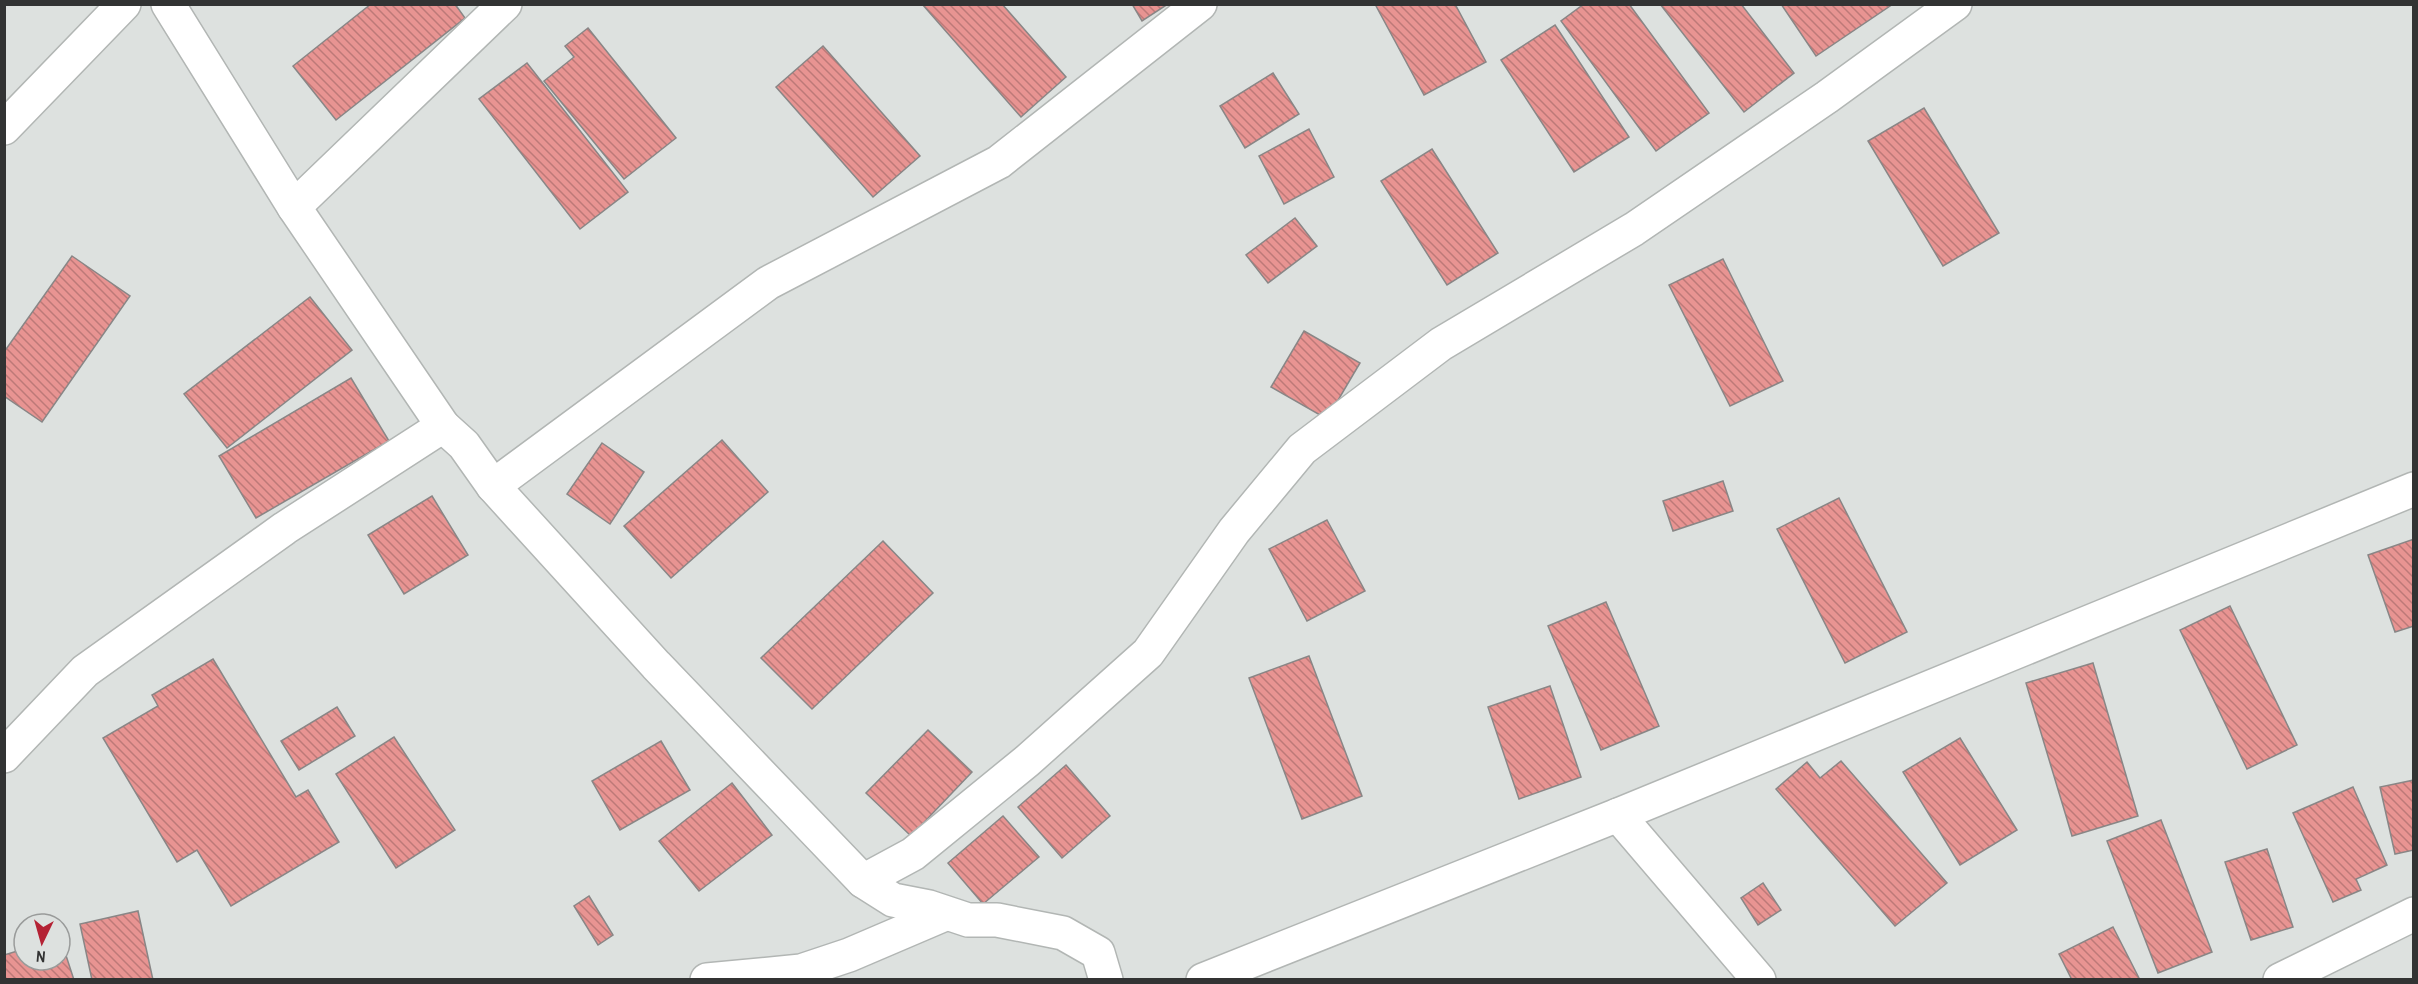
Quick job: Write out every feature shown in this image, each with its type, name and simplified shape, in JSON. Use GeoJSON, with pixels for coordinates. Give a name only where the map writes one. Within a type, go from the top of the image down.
{"type":"FeatureCollection","features":[{"type":"Feature","properties":{"kind":"street"},"geometry":{"type":"LineString","coordinates":[[4,128],[124,4]]}},
{"type":"Feature","properties":{"kind":"street"},"geometry":{"type":"LineString","coordinates":[[168,4],[294,207],[443,426],[464,445],[493,486],[656,665],[863,881],[893,900],[968,920],[998,920],[1063,933],[1098,953],[1106,980]]}},
{"type":"Feature","properties":{"kind":"street"},"geometry":{"type":"LineString","coordinates":[[294,207],[505,4]]}},
{"type":"Feature","properties":{"kind":"street"},"geometry":{"type":"LineString","coordinates":[[493,486],[768,283],[999,162],[1200,4]]}},
{"type":"Feature","properties":{"kind":"street"},"geometry":{"type":"LineString","coordinates":[[863,881],[913,854],[1027,761],[1148,653],[1234,531],[1302,449],[1441,344],[1634,229],[1836,91],[1955,4]]}},
{"type":"Feature","properties":{"kind":"street"},"geometry":{"type":"LineString","coordinates":[[4,756],[85,671],[285,528],[443,426]]}},
{"type":"Feature","properties":{"kind":"street"},"geometry":{"type":"LineString","coordinates":[[1203,980],[1618,815],[2414,489]]}},
{"type":"Feature","properties":{"kind":"street"},"geometry":{"type":"LineString","coordinates":[[1618,815],[1759,980]]}},
{"type":"Feature","properties":{"kind":"street"},"geometry":{"type":"LineString","coordinates":[[707,980],[801,971],[849,955],[945,914]]}},
{"type":"Feature","properties":{"kind":"street"},"geometry":{"type":"LineString","coordinates":[[2280,980],[2414,914]]}},
{"type":"Feature","properties":{"kind":"building"},"geometry":{"type":"Polygon","coordinates":[[[371,4],[455,4],[465,18],[336,120],[293,66],[371,4]]]}},
{"type":"Feature","properties":{"kind":"building"},"geometry":{"type":"Polygon","coordinates":[[[922,4],[1002,4],[1066,77],[1021,117],[922,4]]]}},
{"type":"Feature","properties":{"kind":"building"},"geometry":{"type":"Polygon","coordinates":[[[1132,4],[1168,4],[1142,21],[1132,4]]]}},
{"type":"Feature","properties":{"kind":"building"},"geometry":{"type":"Polygon","coordinates":[[[1375,4],[1455,4],[1486,62],[1424,95],[1375,4]]]}},
{"type":"Feature","properties":{"kind":"building"},"geometry":{"type":"Polygon","coordinates":[[[1584,4],[1629,4],[1709,113],[1656,151],[1561,21],[1584,4]]]}},
{"type":"Feature","properties":{"kind":"building"},"geometry":{"type":"Polygon","coordinates":[[[1660,4],[1741,4],[1794,73],[1744,112],[1660,4]]]}},
{"type":"Feature","properties":{"kind":"building"},"geometry":{"type":"Polygon","coordinates":[[[1781,4],[1893,4],[1816,56],[1781,4]]]}},
{"type":"Feature","properties":{"kind":"building"},"geometry":{"type":"Polygon","coordinates":[[[1555,25],[1629,137],[1574,172],[1501,60],[1555,25]]]}},
{"type":"Feature","properties":{"kind":"building"},"geometry":{"type":"Polygon","coordinates":[[[588,28],[676,138],[624,179],[544,81],[574,57],[565,46],[588,28]]]}},
{"type":"Feature","properties":{"kind":"building"},"geometry":{"type":"Polygon","coordinates":[[[823,46],[920,156],[873,197],[776,87],[823,46]]]}},
{"type":"Feature","properties":{"kind":"building"},"geometry":{"type":"Polygon","coordinates":[[[527,63],[628,192],[580,229],[479,99],[527,63]]]}},
{"type":"Feature","properties":{"kind":"building"},"geometry":{"type":"Polygon","coordinates":[[[1273,73],[1299,114],[1245,148],[1220,106],[1273,73]]]}},
{"type":"Feature","properties":{"kind":"building"},"geometry":{"type":"Polygon","coordinates":[[[1924,108],[1999,233],[1943,266],[1868,141],[1924,108]]]}},
{"type":"Feature","properties":{"kind":"building"},"geometry":{"type":"Polygon","coordinates":[[[1309,129],[1334,177],[1284,204],[1259,156],[1309,129]]]}},
{"type":"Feature","properties":{"kind":"building"},"geometry":{"type":"Polygon","coordinates":[[[1432,149],[1498,253],[1447,285],[1381,181],[1432,149]]]}},
{"type":"Feature","properties":{"kind":"building"},"geometry":{"type":"Polygon","coordinates":[[[1295,218],[1317,246],[1268,283],[1246,255],[1295,218]]]}},
{"type":"Feature","properties":{"kind":"building"},"geometry":{"type":"Polygon","coordinates":[[[72,256],[130,296],[42,422],[4,396],[4,352],[72,256]]]}},
{"type":"Feature","properties":{"kind":"building"},"geometry":{"type":"Polygon","coordinates":[[[1723,259],[1783,381],[1730,406],[1669,285],[1723,259]]]}},
{"type":"Feature","properties":{"kind":"building"},"geometry":{"type":"Polygon","coordinates":[[[310,297],[352,350],[227,448],[184,394],[310,297]]]}},
{"type":"Feature","properties":{"kind":"building"},"geometry":{"type":"Polygon","coordinates":[[[1304,331],[1360,363],[1327,419],[1271,387],[1304,331]]]}},
{"type":"Feature","properties":{"kind":"building"},"geometry":{"type":"Polygon","coordinates":[[[351,378],[389,441],[256,518],[219,456],[351,378]]]}},
{"type":"Feature","properties":{"kind":"building"},"geometry":{"type":"Polygon","coordinates":[[[722,440],[768,492],[671,578],[624,526],[722,440]]]}},
{"type":"Feature","properties":{"kind":"building"},"geometry":{"type":"Polygon","coordinates":[[[602,443],[644,472],[610,524],[567,494],[602,443]]]}},
{"type":"Feature","properties":{"kind":"building"},"geometry":{"type":"Polygon","coordinates":[[[1723,481],[1733,511],[1673,531],[1663,501],[1723,481]]]}},
{"type":"Feature","properties":{"kind":"building"},"geometry":{"type":"Polygon","coordinates":[[[432,496],[468,555],[404,594],[368,535],[432,496]]]}},
{"type":"Feature","properties":{"kind":"building"},"geometry":{"type":"Polygon","coordinates":[[[1839,498],[1907,632],[1845,663],[1777,529],[1839,498]]]}},
{"type":"Feature","properties":{"kind":"building"},"geometry":{"type":"Polygon","coordinates":[[[1327,520],[1365,591],[1307,621],[1269,549],[1327,520]]]}},
{"type":"Feature","properties":{"kind":"building"},"geometry":{"type":"Polygon","coordinates":[[[2414,539],[2414,626],[2395,632],[2368,555],[2414,539]]]}},
{"type":"Feature","properties":{"kind":"building"},"geometry":{"type":"Polygon","coordinates":[[[883,541],[933,593],[812,709],[761,658],[883,541]]]}},
{"type":"Feature","properties":{"kind":"building"},"geometry":{"type":"Polygon","coordinates":[[[1606,602],[1659,726],[1601,750],[1548,626],[1606,602]]]}},
{"type":"Feature","properties":{"kind":"building"},"geometry":{"type":"Polygon","coordinates":[[[2230,606],[2297,745],[2247,769],[2180,630],[2230,606]]]}},
{"type":"Feature","properties":{"kind":"building"},"geometry":{"type":"Polygon","coordinates":[[[1309,656],[1362,796],[1302,819],[1249,678],[1309,656]]]}},
{"type":"Feature","properties":{"kind":"building"},"geometry":{"type":"Polygon","coordinates":[[[213,659],[296,797],[308,790],[339,842],[231,906],[197,850],[177,862],[103,738],[158,706],[152,695],[213,659]]]}},
{"type":"Feature","properties":{"kind":"building"},"geometry":{"type":"Polygon","coordinates":[[[2093,663],[2138,816],[2072,836],[2026,683],[2093,663]]]}},
{"type":"Feature","properties":{"kind":"building"},"geometry":{"type":"Polygon","coordinates":[[[1550,686],[1581,777],[1519,799],[1488,707],[1550,686]]]}},
{"type":"Feature","properties":{"kind":"building"},"geometry":{"type":"Polygon","coordinates":[[[337,707],[355,736],[299,770],[281,741],[337,707]]]}},
{"type":"Feature","properties":{"kind":"building"},"geometry":{"type":"Polygon","coordinates":[[[928,730],[972,772],[911,836],[866,793],[928,730]]]}},
{"type":"Feature","properties":{"kind":"building"},"geometry":{"type":"Polygon","coordinates":[[[394,737],[455,830],[396,868],[336,774],[394,737]]]}},
{"type":"Feature","properties":{"kind":"building"},"geometry":{"type":"Polygon","coordinates":[[[1960,738],[2017,830],[1960,865],[1903,772],[1960,738]]]}},
{"type":"Feature","properties":{"kind":"building"},"geometry":{"type":"Polygon","coordinates":[[[661,741],[690,790],[620,830],[592,781],[661,741]]]}},
{"type":"Feature","properties":{"kind":"building"},"geometry":{"type":"Polygon","coordinates":[[[1841,761],[1947,883],[1895,926],[1776,789],[1807,762],[1820,778],[1841,761]]]}},
{"type":"Feature","properties":{"kind":"building"},"geometry":{"type":"Polygon","coordinates":[[[1066,765],[1110,816],[1062,858],[1018,807],[1066,765]]]}},
{"type":"Feature","properties":{"kind":"building"},"geometry":{"type":"Polygon","coordinates":[[[2414,780],[2414,850],[2395,854],[2380,787],[2414,780]]]}},
{"type":"Feature","properties":{"kind":"building"},"geometry":{"type":"Polygon","coordinates":[[[732,783],[772,835],[699,891],[659,841],[732,783]]]}},
{"type":"Feature","properties":{"kind":"building"},"geometry":{"type":"Polygon","coordinates":[[[2353,787],[2387,865],[2356,879],[2361,890],[2333,902],[2293,813],[2353,787]]]}},
{"type":"Feature","properties":{"kind":"building"},"geometry":{"type":"Polygon","coordinates":[[[1003,816],[1039,857],[983,904],[948,863],[1003,816]]]}},
{"type":"Feature","properties":{"kind":"building"},"geometry":{"type":"Polygon","coordinates":[[[2161,820],[2212,952],[2158,973],[2107,841],[2161,820]]]}},
{"type":"Feature","properties":{"kind":"building"},"geometry":{"type":"Polygon","coordinates":[[[2267,849],[2293,927],[2251,940],[2225,862],[2267,849]]]}},
{"type":"Feature","properties":{"kind":"building"},"geometry":{"type":"Polygon","coordinates":[[[1763,883],[1781,910],[1758,925],[1741,898],[1763,883]]]}},
{"type":"Feature","properties":{"kind":"building"},"geometry":{"type":"Polygon","coordinates":[[[589,896],[613,935],[598,945],[574,906],[589,896]]]}},
{"type":"Feature","properties":{"kind":"building"},"geometry":{"type":"Polygon","coordinates":[[[138,911],[153,980],[92,980],[80,924],[138,911]]]}},
{"type":"Feature","properties":{"kind":"building"},"geometry":{"type":"Polygon","coordinates":[[[2113,927],[2140,980],[2072,980],[2059,954],[2113,927]]]}},
{"type":"Feature","properties":{"kind":"building"},"geometry":{"type":"Polygon","coordinates":[[[12,953],[12,972],[71,972],[74,980],[5,980],[4,955],[12,953]]]}}]}
